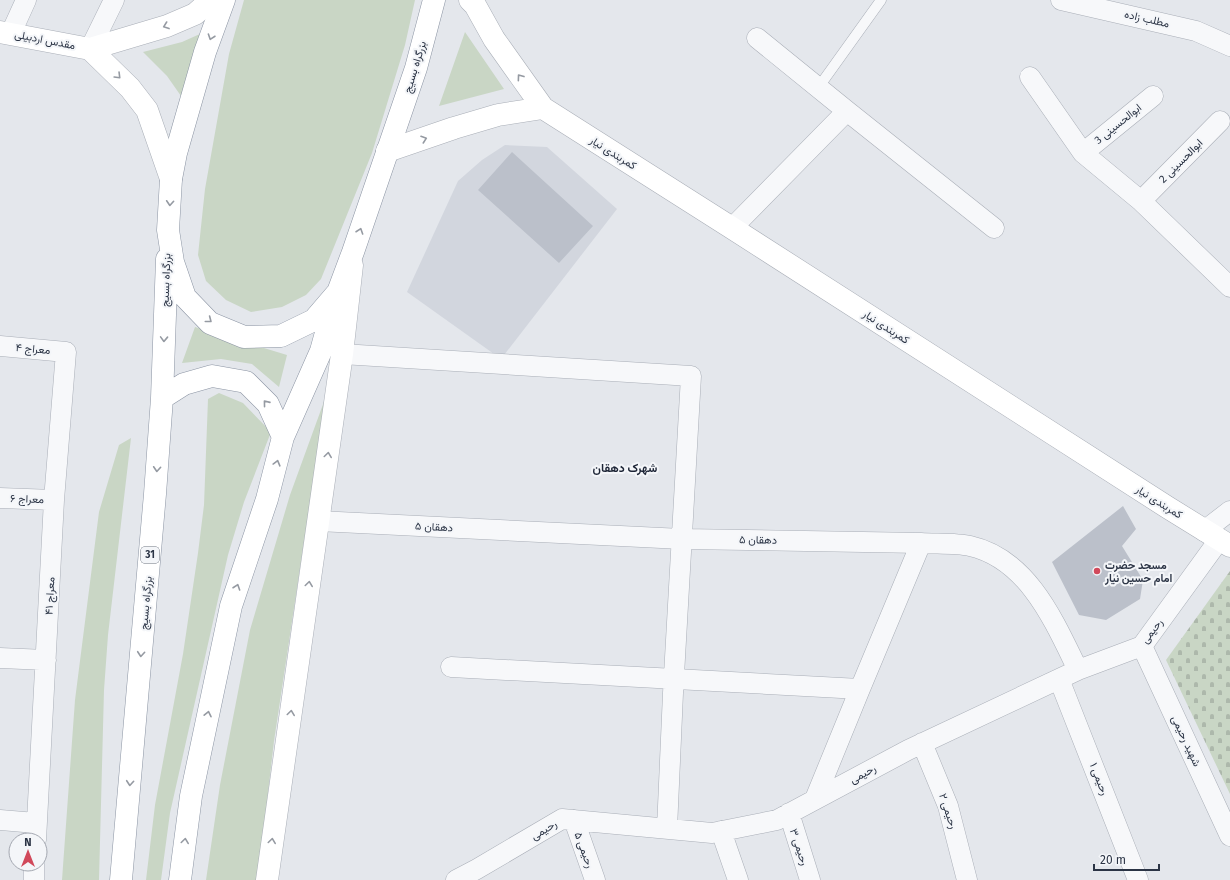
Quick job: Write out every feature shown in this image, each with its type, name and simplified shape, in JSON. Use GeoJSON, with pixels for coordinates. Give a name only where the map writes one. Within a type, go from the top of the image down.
{"type":"FeatureCollection","features":[{"type":"Feature","properties":{"kind":"main road"},"geometry":{"type":"LineString","coordinates":[[171,179],[147,110],[130,88],[90,49],[167,26],[195,14],[211,0]]}},
{"type":"Feature","properties":{"kind":"main road","name":"بزرگراه بسیج"},"geometry":{"type":"LineString","coordinates":[[121,880],[162,398],[171,179],[176,153],[205,52],[224,0]]}},
{"type":"Feature","properties":{"kind":"main road","name":"بزرگراه بسیج"},"geometry":{"type":"LineString","coordinates":[[180,880],[191,796],[231,606],[267,499],[284,437],[321,351],[338,292],[416,68],[434,0]]}},
{"type":"Feature","properties":{"kind":"main road"},"geometry":{"type":"LineString","coordinates":[[387,151],[454,128],[498,115],[543,108],[494,39],[475,5],[470,0]]}},
{"type":"Feature","properties":{"kind":"main road","name":"مقدس اردبیلی"},"geometry":{"type":"LineString","coordinates":[[6,32],[90,49]]}},
{"type":"Feature","properties":{"kind":"main road","name":"کمربندی نیار"},"geometry":{"type":"LineString","coordinates":[[543,108],[1218,539]]}},
{"type":"Feature","properties":{"kind":"main road","name":"بزرگراه بسیج"},"geometry":{"type":"LineString","coordinates":[[168,230],[173,262],[185,297],[210,323],[244,337],[281,336],[314,320],[338,292]]}},
{"type":"Feature","properties":{"kind":"main road"},"geometry":{"type":"LineString","coordinates":[[267,880],[342,354],[353,252]]}},
{"type":"Feature","properties":{"kind":"main road"},"geometry":{"type":"LineString","coordinates":[[162,398],[184,384],[212,376],[246,382],[268,404],[284,437]]}},
{"type":"Feature","properties":{"kind":"street"},"geometry":{"type":"LineString","coordinates":[[6,32],[26,0]]}},
{"type":"Feature","properties":{"kind":"street"},"geometry":{"type":"LineString","coordinates":[[90,49],[114,0]]}},
{"type":"Feature","properties":{"kind":"street","name":"مطلب زاده"},"geometry":{"type":"LineString","coordinates":[[1061,0],[1196,30],[1230,46]]}},
{"type":"Feature","properties":{"kind":"street"},"geometry":{"type":"LineString","coordinates":[[757,38],[994,228]]}},
{"type":"Feature","properties":{"kind":"street"},"geometry":{"type":"LineString","coordinates":[[1030,77],[1082,153],[1141,201],[1230,287]]}},
{"type":"Feature","properties":{"kind":"street","name":"ابوالحسینی 3"},"geometry":{"type":"LineString","coordinates":[[1082,153],[1153,96]]}},
{"type":"Feature","properties":{"kind":"street"},"geometry":{"type":"LineString","coordinates":[[732,228],[847,111]]}},
{"type":"Feature","properties":{"kind":"street","name":"ابوالحسینی 2"},"geometry":{"type":"LineString","coordinates":[[1141,201],[1220,121]]}},
{"type":"Feature","properties":{"kind":"street","name":"معراج ۴"},"geometry":{"type":"LineString","coordinates":[[0,346],[66,352]]}},
{"type":"Feature","properties":{"kind":"street","name":"معراج ۴۱"},"geometry":{"type":"LineString","coordinates":[[36,832],[54,500],[66,352]]}},
{"type":"Feature","properties":{"kind":"street"},"geometry":{"type":"LineString","coordinates":[[342,354],[691,376],[667,829]]}},
{"type":"Feature","properties":{"kind":"street","name":"معراج ۶"},"geometry":{"type":"LineString","coordinates":[[0,498],[54,500]]}},
{"type":"Feature","properties":{"kind":"street","name":"رحیمی"},"geometry":{"type":"LineString","coordinates":[[456,880],[562,819],[712,833],[776,820],[922,743],[1078,670],[1142,646],[1218,539],[1230,511]]}},
{"type":"Feature","properties":{"kind":"street","name":"دهقان ۵"},"geometry":{"type":"LineString","coordinates":[[318,521],[682,538],[970,545],[999,556],[1022,576],[1050,613],[1078,670]]}},
{"type":"Feature","properties":{"kind":"street"},"geometry":{"type":"LineString","coordinates":[[816,799],[921,543]]}},
{"type":"Feature","properties":{"kind":"street","name":"شهید رحیمی"},"geometry":{"type":"LineString","coordinates":[[1142,646],[1230,836]]}},
{"type":"Feature","properties":{"kind":"street"},"geometry":{"type":"LineString","coordinates":[[0,658],[46,660]]}},
{"type":"Feature","properties":{"kind":"street"},"geometry":{"type":"LineString","coordinates":[[451,667],[860,689]]}},
{"type":"Feature","properties":{"kind":"street","name":"رحیمی ۱"},"geometry":{"type":"LineString","coordinates":[[1060,679],[1138,880]]}},
{"type":"Feature","properties":{"kind":"street","name":"رحیمی ۲"},"geometry":{"type":"LineString","coordinates":[[922,743],[948,806],[962,854],[967,880]]}},
{"type":"Feature","properties":{"kind":"street","name":"رحیمی ۳"},"geometry":{"type":"LineString","coordinates":[[789,813],[810,880]]}},
{"type":"Feature","properties":{"kind":"street"},"geometry":{"type":"LineString","coordinates":[[0,820],[36,832]]}},
{"type":"Feature","properties":{"kind":"street","name":"رحیمی ۵"},"geometry":{"type":"LineString","coordinates":[[574,820],[595,880]]}},
{"type":"Feature","properties":{"kind":"street"},"geometry":{"type":"LineString","coordinates":[[721,831],[738,880]]}},
{"type":"Feature","properties":{"kind":"lane"},"geometry":{"type":"LineString","coordinates":[[818,88],[881,0]]}},
{"type":"Feature","properties":{"kind":"shaded area"},"geometry":{"type":"Polygon","coordinates":[[[505,145],[547,147],[617,209],[501,359],[407,292],[458,181],[482,160],[505,145]]]}},
{"type":"Feature","properties":{"kind":"green space"},"geometry":{"type":"Polygon","coordinates":[[[244,0],[415,0],[405,45],[372,153],[321,279],[306,295],[282,307],[251,312],[226,300],[206,281],[198,255],[205,189],[229,54],[244,0]]]}},
{"type":"Feature","properties":{"kind":"green space"},"geometry":{"type":"Polygon","coordinates":[[[211,29],[188,106],[167,76],[143,52],[182,42],[211,29]]]}},
{"type":"Feature","properties":{"kind":"green space"},"geometry":{"type":"Polygon","coordinates":[[[465,32],[504,89],[439,106],[465,32]]]}},
{"type":"Feature","properties":{"kind":"green space"},"geometry":{"type":"Polygon","coordinates":[[[195,327],[287,355],[279,387],[252,364],[221,359],[182,363],[195,327]]]}},
{"type":"Feature","properties":{"kind":"green space"},"geometry":{"type":"Polygon","coordinates":[[[219,393],[243,403],[271,432],[244,502],[228,555],[170,813],[161,880],[146,880],[155,805],[183,654],[198,553],[204,505],[208,399],[219,393]]]}},
{"type":"Feature","properties":{"kind":"green space"},"geometry":{"type":"Polygon","coordinates":[[[326,396],[274,741],[258,880],[206,880],[220,785],[250,630],[290,495],[326,396]]]}},
{"type":"Feature","properties":{"kind":"green space"},"geometry":{"type":"Polygon","coordinates":[[[131,438],[108,635],[104,690],[99,880],[62,880],[75,700],[99,512],[119,445],[131,438]]]}},
{"type":"Feature","properties":{"kind":"green space"},"geometry":{"type":"Polygon","coordinates":[[[1230,571],[1230,794],[1166,660],[1230,571]]]}},
{"type":"Feature","properties":{"kind":"building"},"geometry":{"type":"Polygon","coordinates":[[[512,152],[593,226],[559,263],[478,190],[512,152]]]}},
{"type":"Feature","properties":{"kind":"building","name":"مسجد حضرت امام حسین نیار"},"geometry":{"type":"Polygon","coordinates":[[[1123,506],[1136,529],[1122,546],[1143,580],[1140,599],[1106,620],[1079,615],[1052,562],[1123,506]]]}},
{"type":"Feature","properties":{"kind":"place","name":"مسجد حضرت امام حسین نیار"},"geometry":{"type":"Point","coordinates":[1097,571]}},
{"type":"Feature","properties":{"kind":"district","name":"شهرک دهقان"},"geometry":{"type":"Point","coordinates":[625,468]}}]}
